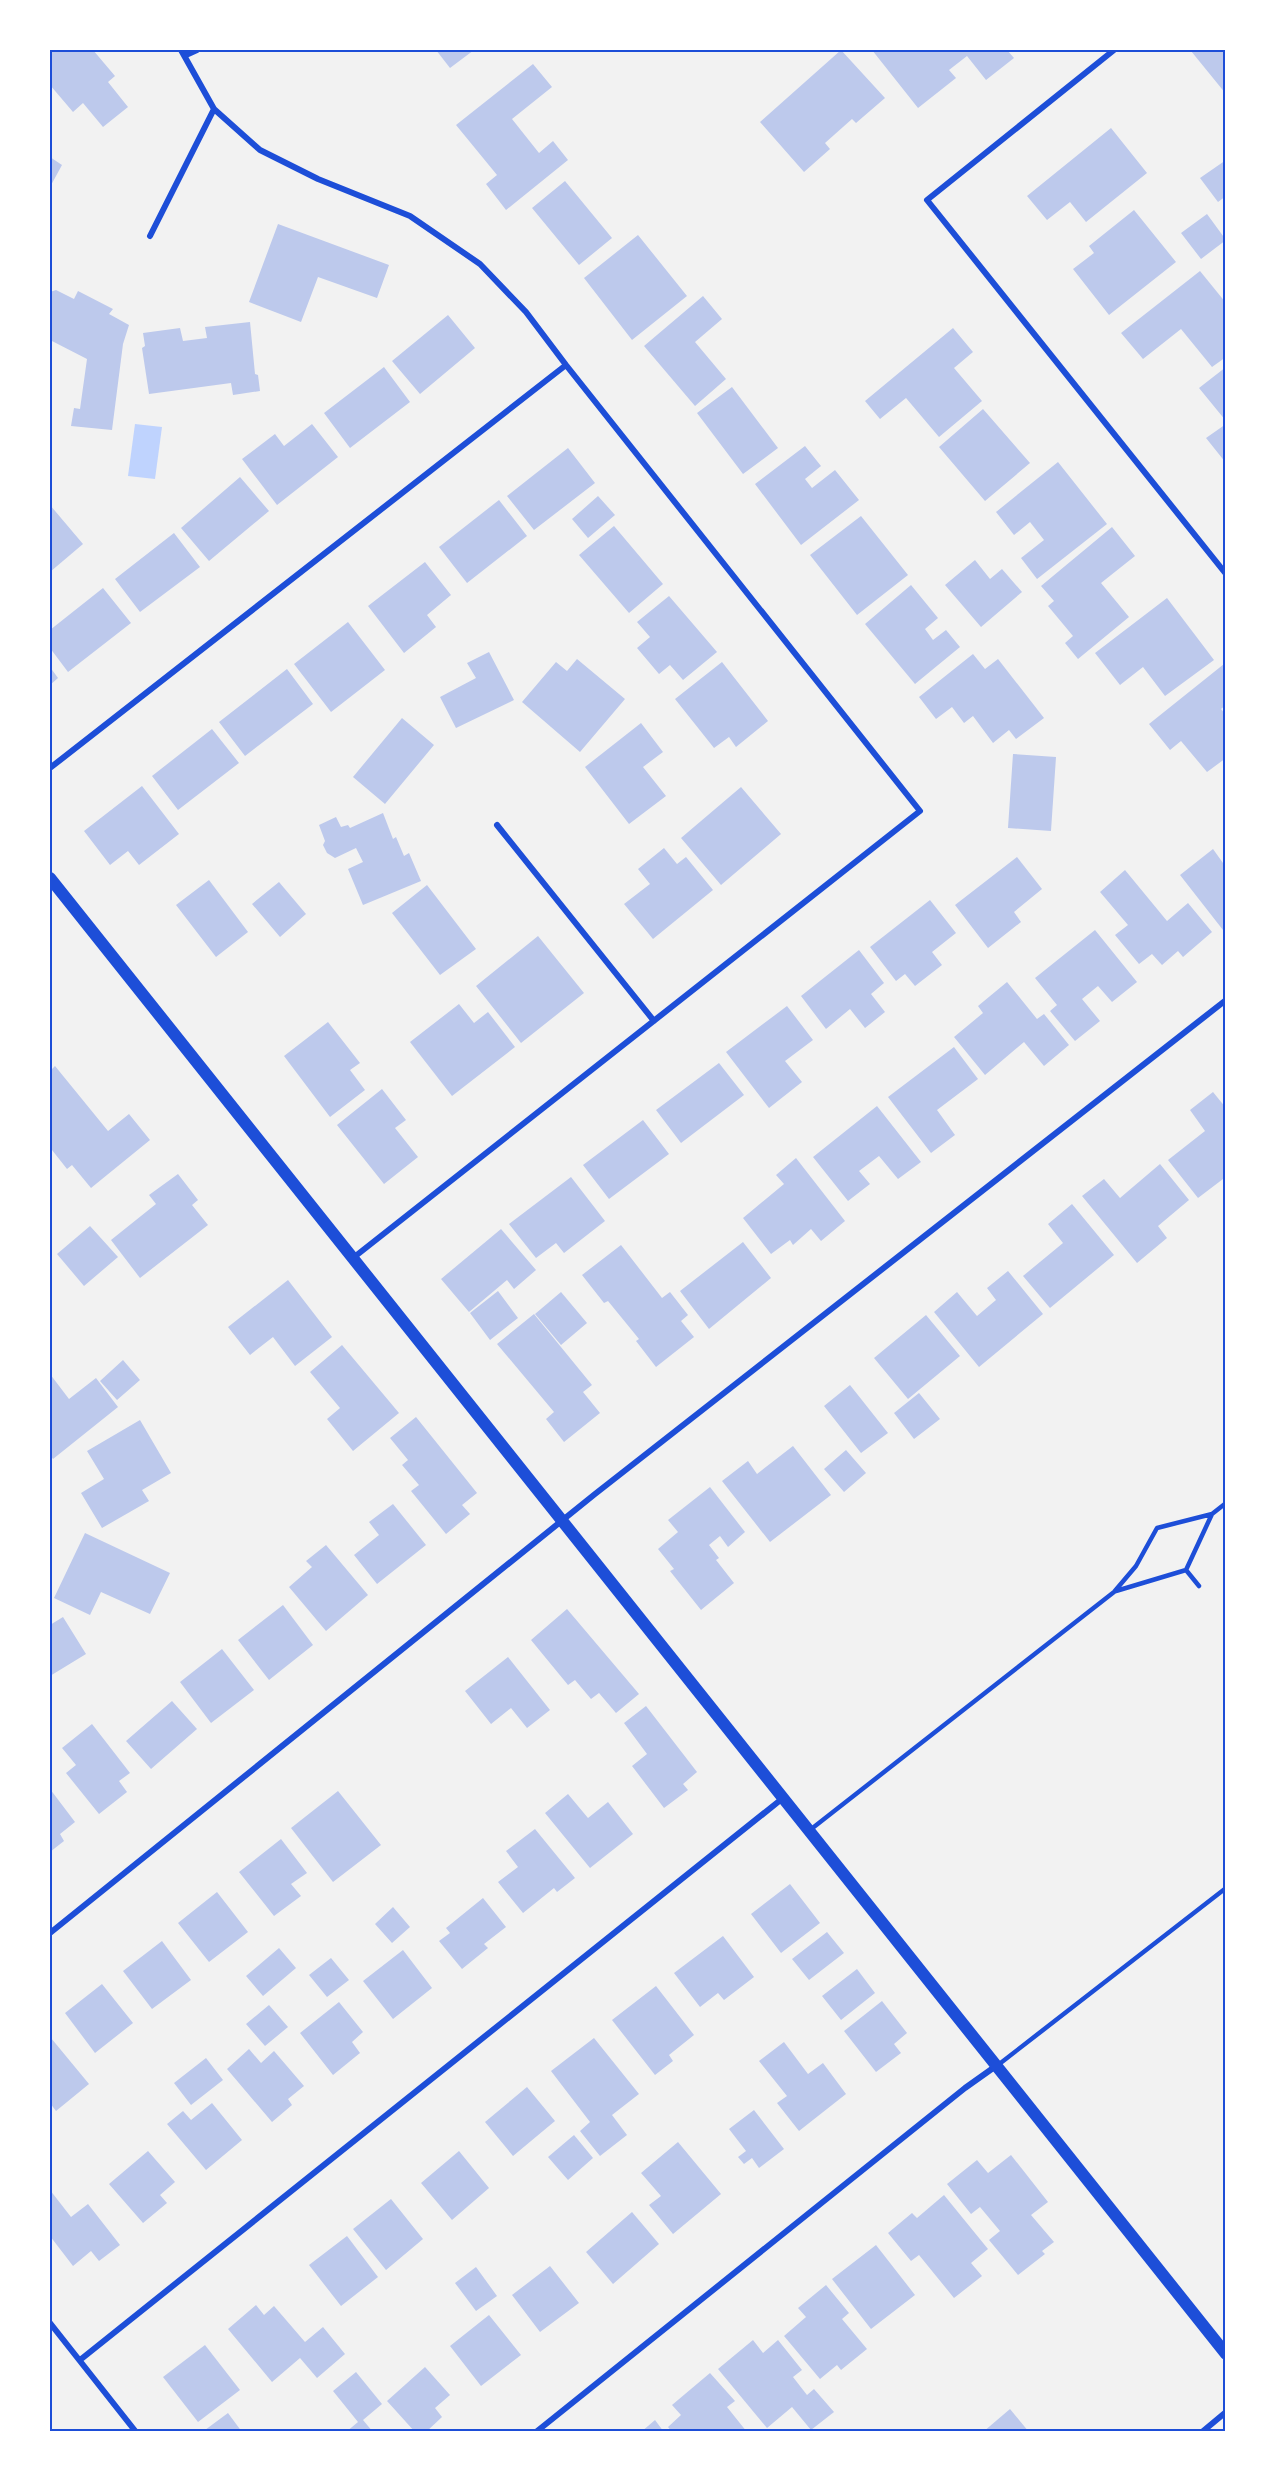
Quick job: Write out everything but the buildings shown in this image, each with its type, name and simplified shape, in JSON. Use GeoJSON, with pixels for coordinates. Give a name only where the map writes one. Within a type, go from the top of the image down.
{"type":"FeatureCollection","features":[{"type":"Feature","properties":{"kind":"main road"},"geometry":{"type":"LineString","coordinates":[[50,878],[1226,2354]]}},
{"type":"Feature","properties":{"kind":"street"},"geometry":{"type":"LineString","coordinates":[[197,50],[184,52],[214,109],[260,150],[318,179],[410,216],[480,264],[526,312],[920,811],[353,1258]]}},
{"type":"Feature","properties":{"kind":"street"},"geometry":{"type":"LineString","coordinates":[[1114,50],[927,200],[1226,574]]}},
{"type":"Feature","properties":{"kind":"street"},"geometry":{"type":"LineString","coordinates":[[150,236],[214,109]]}},
{"type":"Feature","properties":{"kind":"street"},"geometry":{"type":"LineString","coordinates":[[50,768],[566,365]]}},
{"type":"Feature","properties":{"kind":"street"},"geometry":{"type":"LineString","coordinates":[[497,825],[654,1021]]}},
{"type":"Feature","properties":{"kind":"street"},"geometry":{"type":"LineString","coordinates":[[50,1934],[563,1520],[1226,1000]]}},
{"type":"Feature","properties":{"kind":"street"},"geometry":{"type":"LineString","coordinates":[[80,2360],[783,1798]]}},
{"type":"Feature","properties":{"kind":"street"},"geometry":{"type":"LineString","coordinates":[[536,2432],[996,2066]]}},
{"type":"Feature","properties":{"kind":"street"},"geometry":{"type":"LineString","coordinates":[[50,2323],[136,2432]]}},
{"type":"Feature","properties":{"kind":"street"},"geometry":{"type":"LineString","coordinates":[[1202,2432],[1226,2412]]}},
{"type":"Feature","properties":{"kind":"lane"},"geometry":{"type":"LineString","coordinates":[[810,1831],[1114,1592],[1136,1566],[1157,1528],[1212,1514],[1226,1503]]}},
{"type":"Feature","properties":{"kind":"lane"},"geometry":{"type":"LineString","coordinates":[[1114,1592],[1186,1570],[1212,1514]]}},
{"type":"Feature","properties":{"kind":"lane"},"geometry":{"type":"LineString","coordinates":[[1186,1570],[1199,1586]]}},
{"type":"Feature","properties":{"kind":"lane"},"geometry":{"type":"LineString","coordinates":[[996,2066],[1226,1888]]}},
{"type":"Feature","properties":{"kind":"water"},"geometry":{"type":"Polygon","coordinates":[[[135,424],[162,427],[155,479],[128,476],[135,424]]]}}]}
